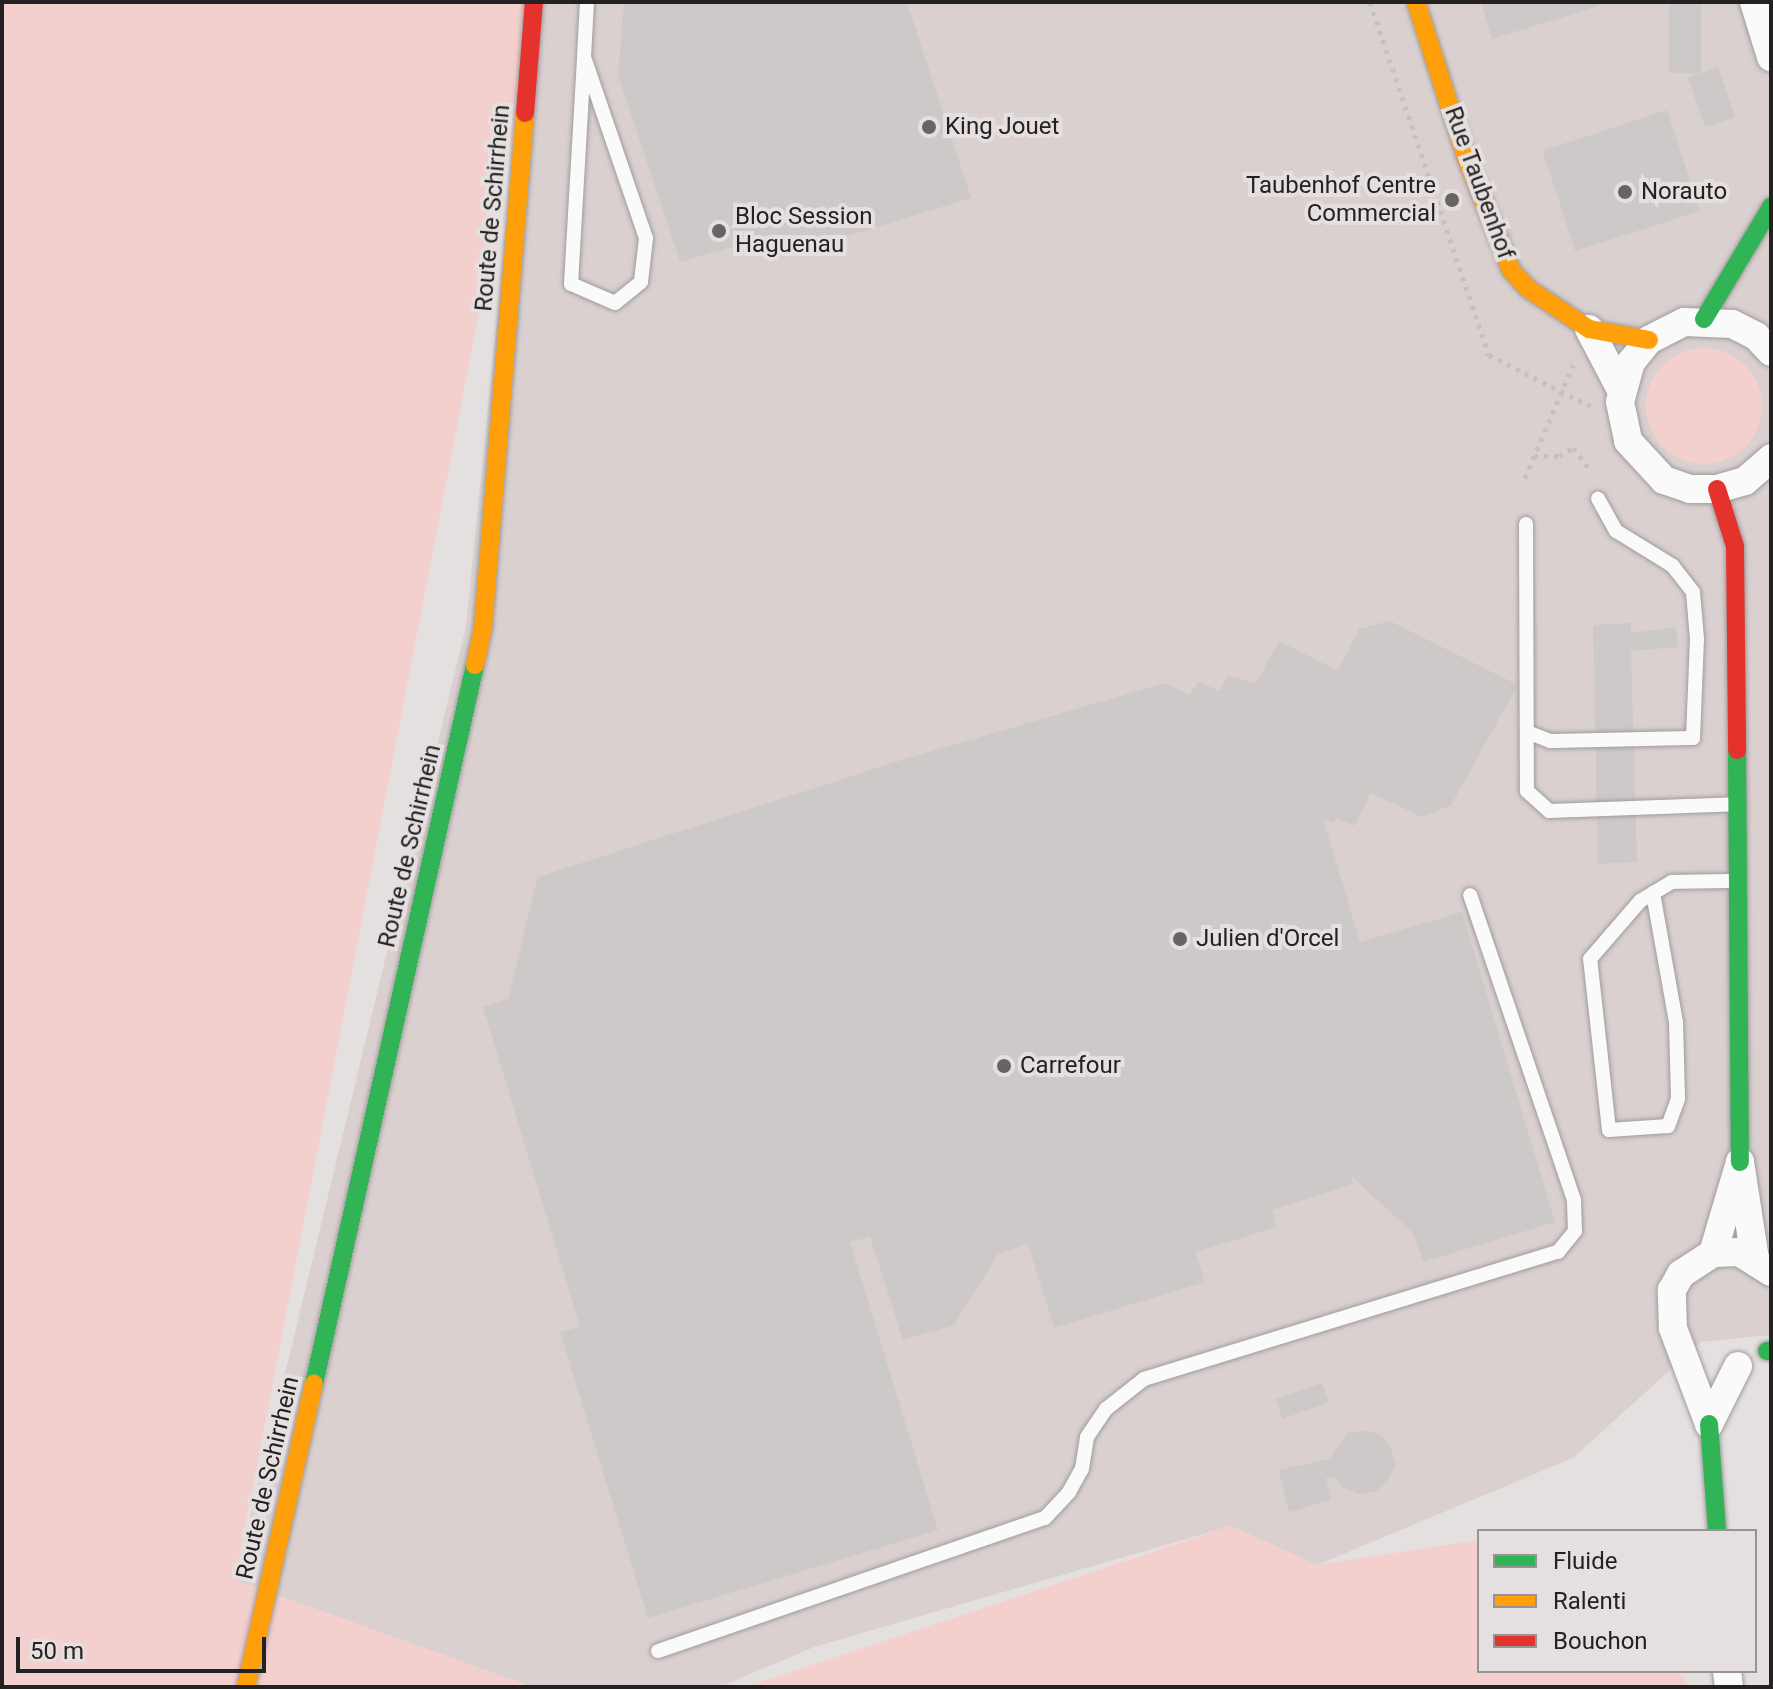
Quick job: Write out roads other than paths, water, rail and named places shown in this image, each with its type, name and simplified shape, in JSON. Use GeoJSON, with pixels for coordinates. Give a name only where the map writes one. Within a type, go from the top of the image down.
{"type":"FeatureCollection","features":[{"type":"Feature","properties":{"kind":"street","name":"Route de Schirrhein"},"geometry":{"type":"LineString","coordinates":[[246,1687],[483,627],[534,2]]}},
{"type":"Feature","properties":{"kind":"street","name":"Rue Taubenhof"},"geometry":{"type":"LineString","coordinates":[[1416,2],[1498,246],[1527,288],[1589,329],[1649,340]]}},
{"type":"Feature","properties":{"kind":"street"},"geometry":{"type":"LineString","coordinates":[[1754,2],[1771,57]]}},
{"type":"Feature","properties":{"kind":"street"},"geometry":{"type":"LineString","coordinates":[[1704,319],[1771,207]]}},
{"type":"Feature","properties":{"kind":"street"},"geometry":{"type":"LineString","coordinates":[[1771,352],[1756,336],[1732,324],[1704,319],[1666,329],[1649,340],[1631,362],[1621,390],[1628,441],[1643,463],[1664,480],[1690,489],[1717,489],[1745,481],[1771,458]]}},
{"type":"Feature","properties":{"kind":"street","name":"Rue Taubenhof"},"geometry":{"type":"LineString","coordinates":[[1589,329],[1621,390]]}},
{"type":"Feature","properties":{"kind":"street"},"geometry":{"type":"LineString","coordinates":[[1717,489],[1735,546],[1741,881],[1736,1049],[1740,1162],[1763,1265]]}},
{"type":"Feature","properties":{"kind":"street"},"geometry":{"type":"LineString","coordinates":[[1713,1253],[1740,1162]]}},
{"type":"Feature","properties":{"kind":"street"},"geometry":{"type":"LineString","coordinates":[[1717,1529],[1709,1424],[1669,1309],[1672,1290],[1681,1274],[1713,1253],[1739,1252],[1763,1265]]}},
{"type":"Feature","properties":{"kind":"street"},"geometry":{"type":"LineString","coordinates":[[1682,1345],[1707,1363],[1738,1366],[1770,1349]]}},
{"type":"Feature","properties":{"kind":"street"},"geometry":{"type":"LineString","coordinates":[[1709,1424],[1738,1366]]}},
{"type":"Feature","properties":{"kind":"lane"},"geometry":{"type":"LineString","coordinates":[[584,57],[646,238],[641,282],[615,303],[571,284],[587,2]]}},
{"type":"Feature","properties":{"kind":"lane"},"geometry":{"type":"LineString","coordinates":[[1527,732],[1550,741],[1693,738],[1697,639],[1693,592],[1673,566],[1616,531],[1598,499]]}},
{"type":"Feature","properties":{"kind":"lane"},"geometry":{"type":"LineString","coordinates":[[1526,524],[1527,791],[1549,811],[1739,804]]}},
{"type":"Feature","properties":{"kind":"lane"},"geometry":{"type":"LineString","coordinates":[[1653,893],[1676,1022],[1678,1099],[1668,1126],[1609,1130],[1590,959],[1653,893],[1672,882],[1741,881]]}},
{"type":"Feature","properties":{"kind":"lane"},"geometry":{"type":"LineString","coordinates":[[658,1651],[1045,1518],[1082,1469],[1087,1437],[1106,1409],[1144,1379],[1558,1252],[1575,1231],[1574,1200],[1470,895]]}},
{"type":"Feature","properties":{"kind":"place","name":"King Jouet"},"geometry":{"type":"Point","coordinates":[929,127]}},
{"type":"Feature","properties":{"kind":"place","name":"Norauto"},"geometry":{"type":"Point","coordinates":[1625,192]}},
{"type":"Feature","properties":{"kind":"place","name":"Taubenhof Centre Commercial"},"geometry":{"type":"Point","coordinates":[1452,200]}},
{"type":"Feature","properties":{"kind":"place","name":"Bloc Session Haguenau"},"geometry":{"type":"Point","coordinates":[719,231]}},
{"type":"Feature","properties":{"kind":"place","name":"Julien d'Orcel"},"geometry":{"type":"Point","coordinates":[1180,939]}},
{"type":"Feature","properties":{"kind":"place","name":"Carrefour"},"geometry":{"type":"Point","coordinates":[1004,1066]}}]}
